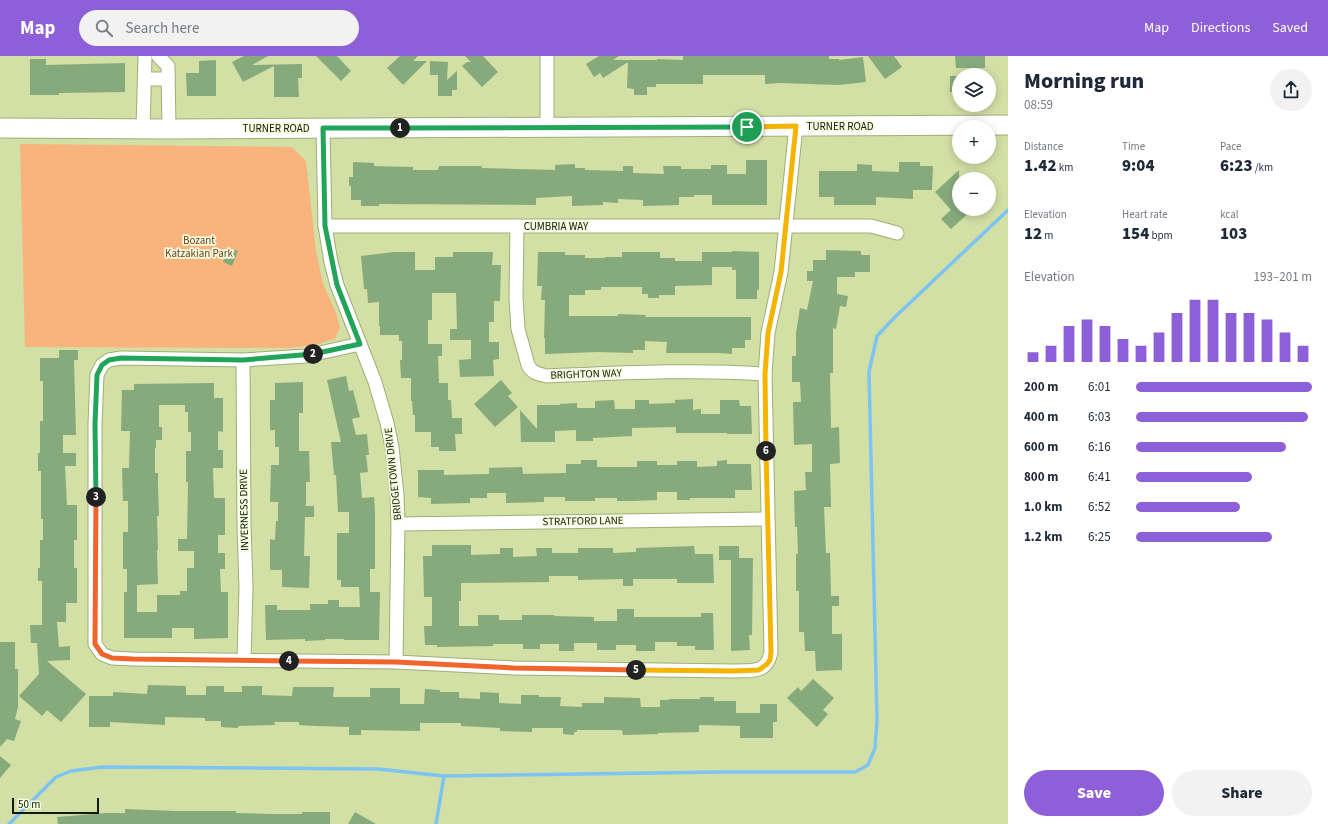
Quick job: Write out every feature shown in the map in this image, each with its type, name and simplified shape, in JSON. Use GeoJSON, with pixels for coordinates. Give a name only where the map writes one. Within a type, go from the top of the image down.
{"type":"FeatureCollection","features":[{"type":"Feature","properties":{"kind":"main road","name":"TURNER ROAD"},"geometry":{"type":"LineString","coordinates":[[0,128],[169,129],[1008,126]]}},
{"type":"Feature","properties":{"kind":"street"},"geometry":{"type":"LineString","coordinates":[[143,129],[145,56]]}},
{"type":"Feature","properties":{"kind":"street"},"geometry":{"type":"LineString","coordinates":[[158,56],[168,66],[169,129]]}},
{"type":"Feature","properties":{"kind":"street"},"geometry":{"type":"LineString","coordinates":[[547,56],[547,128]]}},
{"type":"Feature","properties":{"kind":"street"},"geometry":{"type":"LineString","coordinates":[[145,78],[168,79]]}},
{"type":"Feature","properties":{"kind":"street"},"geometry":{"type":"LineString","coordinates":[[360,344],[306,356],[243,360],[121,358],[109,360],[102,365],[97,375],[95,424],[95,644],[102,654],[112,658],[133,659],[396,662],[514,668],[734,671],[759,670],[770,660],[771,652],[765,374],[768,333],[781,272],[787,225],[796,126]]}},
{"type":"Feature","properties":{"kind":"street","name":"BRIDGETOWN DRIVE"},"geometry":{"type":"LineString","coordinates":[[323,128],[325,226],[337,285],[375,382],[388,423],[392,447],[397,495],[398,524],[396,662]]}},
{"type":"Feature","properties":{"kind":"street","name":"CUMBRIA WAY"},"geometry":{"type":"LineString","coordinates":[[325,226],[871,226],[897,233]]}},
{"type":"Feature","properties":{"kind":"street","name":"BRIGHTON WAY"},"geometry":{"type":"LineString","coordinates":[[517,226],[516,298],[518,329],[528,365],[536,373],[547,376],[653,371],[765,374]]}},
{"type":"Feature","properties":{"kind":"street","name":"INVERNESS DRIVE"},"geometry":{"type":"LineString","coordinates":[[243,360],[246,588],[244,660]]}},
{"type":"Feature","properties":{"kind":"street","name":"STRATFORD LANE"},"geometry":{"type":"LineString","coordinates":[[398,524],[767,519]]}},
{"type":"Feature","properties":{"kind":"green space","name":"Bozant Katzakian Park"},"geometry":{"type":"Polygon","coordinates":[[[20,144],[292,147],[306,161],[316,251],[323,284],[336,313],[340,328],[335,339],[314,345],[289,348],[25,347],[20,144]]]}},
{"type":"Feature","properties":{"kind":"building"},"geometry":{"type":"Polygon","coordinates":[[[244,56],[268,56],[252,65],[302,64],[302,78],[298,78],[299,97],[274,97],[274,66],[243,82],[232,62],[244,56]]]}},
{"type":"Feature","properties":{"kind":"building"},"geometry":{"type":"Polygon","coordinates":[[[316,56],[337,56],[351,71],[341,81],[316,56]]]}},
{"type":"Feature","properties":{"kind":"building"},"geometry":{"type":"Polygon","coordinates":[[[400,56],[418,56],[413,61],[427,61],[403,85],[387,68],[400,56]]]}},
{"type":"Feature","properties":{"kind":"building"},"geometry":{"type":"Polygon","coordinates":[[[465,56],[483,56],[498,72],[482,87],[462,66],[467,62],[471,62],[465,56]]]}},
{"type":"Feature","properties":{"kind":"building"},"geometry":{"type":"Polygon","coordinates":[[[599,56],[619,56],[613,60],[683,60],[683,56],[829,56],[829,59],[839,60],[863,57],[866,82],[839,85],[780,83],[765,84],[765,75],[703,75],[703,84],[656,84],[656,87],[647,87],[647,95],[634,95],[634,89],[627,88],[628,62],[603,78],[600,73],[594,77],[586,64],[599,56]]]}},
{"type":"Feature","properties":{"kind":"building"},"geometry":{"type":"Polygon","coordinates":[[[868,56],[894,56],[902,67],[885,79],[868,56]]]}},
{"type":"Feature","properties":{"kind":"building"},"geometry":{"type":"Polygon","coordinates":[[[955,56],[985,56],[985,68],[956,68],[955,56]]]}},
{"type":"Feature","properties":{"kind":"building"},"geometry":{"type":"Polygon","coordinates":[[[30,59],[46,59],[46,65],[125,63],[125,92],[30,95],[30,59]]]}},
{"type":"Feature","properties":{"kind":"building"},"geometry":{"type":"Polygon","coordinates":[[[216,60],[216,96],[187,96],[186,73],[199,73],[199,61],[216,60]]]}},
{"type":"Feature","properties":{"kind":"building"},"geometry":{"type":"Polygon","coordinates":[[[430,61],[448,62],[447,80],[457,71],[457,90],[452,90],[452,96],[438,96],[438,75],[430,75],[430,61]]]}},
{"type":"Feature","properties":{"kind":"building"},"geometry":{"type":"Polygon","coordinates":[[[950,76],[952,76],[952,92],[950,92],[950,76]]]}},
{"type":"Feature","properties":{"kind":"building"},"geometry":{"type":"Polygon","coordinates":[[[746,160],[767,160],[767,205],[712,205],[712,195],[694,195],[694,197],[679,197],[679,205],[643,206],[643,200],[618,199],[618,203],[603,202],[603,205],[572,206],[572,196],[536,198],[536,205],[379,204],[379,206],[361,206],[361,200],[351,200],[351,186],[349,186],[349,177],[353,177],[353,162],[374,163],[374,166],[413,167],[413,170],[438,170],[439,166],[482,166],[482,168],[555,170],[555,165],[575,164],[575,168],[585,168],[585,170],[623,171],[623,166],[633,166],[633,173],[664,174],[663,166],[681,166],[681,169],[711,169],[711,165],[727,165],[727,174],[746,174],[746,160]]]}},
{"type":"Feature","properties":{"kind":"building"},"geometry":{"type":"Polygon","coordinates":[[[899,162],[920,162],[920,166],[933,166],[932,190],[913,190],[913,199],[876,197],[876,205],[834,205],[834,197],[819,197],[819,171],[857,171],[857,164],[872,165],[872,171],[899,172],[899,162]]]}},
{"type":"Feature","properties":{"kind":"building"},"geometry":{"type":"Polygon","coordinates":[[[952,176],[952,216],[965,216],[951,229],[941,219],[951,210],[935,192],[952,176]]]}},
{"type":"Feature","properties":{"kind":"building"},"geometry":{"type":"Polygon","coordinates":[[[229,248],[238,251],[232,266],[223,262],[229,248]]]}},
{"type":"Feature","properties":{"kind":"building"},"geometry":{"type":"Polygon","coordinates":[[[826,250],[861,251],[861,255],[870,255],[870,272],[855,272],[855,277],[837,277],[837,294],[848,296],[846,307],[840,306],[836,329],[833,328],[833,373],[830,373],[831,428],[839,427],[840,463],[830,464],[831,507],[824,507],[826,553],[830,553],[831,596],[839,596],[839,606],[832,606],[832,634],[842,634],[842,670],[816,671],[815,651],[805,651],[804,632],[799,632],[799,591],[796,591],[796,554],[798,554],[797,527],[795,527],[794,491],[806,490],[805,472],[812,472],[812,444],[794,445],[793,402],[801,402],[800,382],[792,382],[792,356],[796,356],[796,333],[800,308],[807,310],[813,281],[807,281],[807,271],[813,271],[813,260],[826,260],[826,250]]]}},
{"type":"Feature","properties":{"kind":"building"},"geometry":{"type":"Polygon","coordinates":[[[394,252],[415,252],[415,270],[435,270],[435,257],[453,257],[453,252],[493,252],[492,265],[501,265],[500,301],[494,301],[494,322],[489,322],[489,342],[499,342],[499,359],[493,360],[494,376],[460,377],[459,360],[471,359],[471,340],[450,340],[450,329],[457,329],[456,293],[432,293],[432,320],[428,320],[428,344],[442,344],[442,356],[438,356],[439,383],[448,383],[448,400],[451,400],[452,418],[462,418],[462,434],[455,434],[456,451],[439,451],[439,447],[431,447],[431,432],[415,432],[415,415],[413,415],[411,401],[411,378],[401,378],[400,360],[402,360],[402,341],[399,341],[399,335],[380,335],[379,302],[368,303],[367,289],[364,289],[361,256],[394,252]]]}},
{"type":"Feature","properties":{"kind":"building"},"geometry":{"type":"Polygon","coordinates":[[[538,252],[565,252],[565,255],[585,255],[585,258],[605,258],[622,257],[622,252],[660,252],[660,258],[675,258],[675,261],[702,261],[702,252],[759,252],[759,290],[757,290],[757,299],[736,299],[736,270],[732,270],[732,267],[712,267],[712,285],[675,286],[675,295],[659,295],[659,298],[648,298],[648,294],[642,294],[642,287],[601,287],[601,290],[585,290],[585,295],[569,295],[569,316],[618,316],[618,314],[646,315],[645,317],[751,317],[751,340],[745,340],[745,348],[732,348],[732,354],[666,353],[667,342],[645,341],[645,350],[633,350],[633,353],[598,352],[545,354],[545,300],[541,300],[542,286],[537,286],[538,252]]]}},
{"type":"Feature","properties":{"kind":"building"},"geometry":{"type":"Polygon","coordinates":[[[59,350],[78,350],[78,360],[74,360],[76,435],[63,435],[63,453],[76,453],[76,466],[65,466],[67,505],[77,505],[77,540],[74,540],[74,568],[77,568],[77,603],[66,603],[66,622],[57,622],[59,647],[70,646],[70,660],[47,661],[86,694],[61,722],[47,710],[42,716],[19,696],[39,674],[37,643],[31,643],[30,625],[42,625],[42,581],[38,581],[38,568],[40,568],[40,540],[43,540],[43,519],[41,519],[41,471],[38,471],[38,453],[40,453],[40,421],[43,421],[43,381],[40,381],[40,358],[59,358],[59,350]]]}},
{"type":"Feature","properties":{"kind":"building"},"geometry":{"type":"Polygon","coordinates":[[[346,376],[349,391],[353,390],[360,417],[352,419],[356,435],[367,434],[369,455],[366,455],[368,472],[360,473],[362,498],[374,497],[375,569],[370,569],[370,592],[380,592],[379,640],[266,640],[265,605],[277,605],[277,610],[310,610],[310,604],[328,604],[328,600],[339,600],[339,607],[360,607],[359,587],[341,587],[341,580],[337,580],[337,533],[349,533],[349,512],[338,512],[336,475],[334,475],[331,442],[341,442],[327,380],[346,376]]]}},
{"type":"Feature","properties":{"kind":"building"},"geometry":{"type":"Polygon","coordinates":[[[501,380],[512,393],[508,396],[518,407],[495,427],[474,404],[501,380]]]}},
{"type":"Feature","properties":{"kind":"building"},"geometry":{"type":"Polygon","coordinates":[[[303,382],[303,413],[299,413],[299,451],[309,451],[310,482],[306,482],[306,506],[314,506],[314,517],[305,517],[304,556],[310,556],[309,588],[282,587],[282,570],[270,570],[270,539],[275,540],[276,521],[278,521],[278,502],[270,502],[271,465],[279,465],[279,447],[275,447],[275,430],[270,430],[270,400],[275,400],[275,383],[303,382]]]}},
{"type":"Feature","properties":{"kind":"building"},"geometry":{"type":"Polygon","coordinates":[[[214,383],[214,398],[223,398],[223,432],[218,431],[218,450],[223,450],[223,468],[213,468],[214,498],[225,498],[225,535],[218,535],[218,553],[225,553],[225,569],[220,569],[221,592],[228,592],[228,638],[194,639],[194,628],[172,628],[172,638],[124,638],[124,592],[127,592],[127,569],[123,569],[123,532],[128,532],[128,501],[123,501],[122,468],[129,468],[130,431],[121,431],[122,390],[134,390],[134,384],[214,383]],[[159,405],[159,427],[162,427],[162,440],[156,440],[155,448],[155,473],[158,473],[159,516],[157,516],[158,584],[137,585],[137,612],[157,612],[157,595],[180,595],[180,591],[187,591],[187,568],[194,568],[194,551],[178,551],[178,539],[187,539],[188,482],[186,482],[186,451],[191,451],[191,432],[188,432],[188,412],[185,412],[185,405],[159,405]]]}},
{"type":"Feature","properties":{"kind":"building"},"geometry":{"type":"Polygon","coordinates":[[[693,399],[693,410],[701,409],[701,414],[720,414],[720,400],[739,400],[740,406],[751,406],[752,434],[676,433],[676,427],[632,428],[632,436],[593,438],[593,441],[576,441],[576,430],[555,431],[555,442],[521,442],[520,410],[537,429],[537,405],[577,403],[577,408],[595,408],[595,401],[614,400],[615,409],[635,409],[635,400],[649,400],[649,404],[675,403],[675,400],[693,399]]]}},
{"type":"Feature","properties":{"kind":"building"},"geometry":{"type":"Polygon","coordinates":[[[581,460],[597,460],[597,467],[637,467],[637,461],[657,461],[657,465],[677,465],[677,461],[697,461],[697,467],[717,466],[717,461],[727,460],[727,464],[751,464],[752,490],[735,490],[735,498],[690,498],[690,500],[677,500],[677,492],[657,492],[657,500],[634,501],[617,501],[617,498],[595,498],[595,501],[565,501],[565,497],[544,497],[544,502],[506,503],[506,493],[487,493],[487,498],[470,498],[470,503],[431,504],[431,498],[418,497],[418,470],[444,470],[444,475],[489,474],[489,468],[522,467],[523,474],[566,473],[566,464],[581,464],[581,460]]]}},
{"type":"Feature","properties":{"kind":"building"},"geometry":{"type":"Polygon","coordinates":[[[432,545],[471,545],[471,555],[500,554],[500,548],[513,548],[513,557],[537,556],[536,548],[552,548],[552,553],[578,553],[578,548],[613,548],[613,553],[636,552],[636,548],[694,546],[695,554],[713,554],[714,583],[677,583],[677,579],[633,579],[633,586],[623,586],[623,579],[578,580],[578,576],[549,576],[549,582],[461,583],[459,626],[478,626],[478,615],[499,615],[499,620],[522,620],[522,615],[554,615],[594,617],[594,621],[617,621],[617,609],[634,609],[634,617],[701,617],[701,613],[713,613],[714,650],[695,650],[695,646],[677,646],[677,642],[655,642],[655,651],[636,651],[636,645],[616,645],[616,650],[597,650],[597,643],[574,643],[574,651],[559,651],[559,644],[540,644],[540,649],[523,649],[523,644],[437,647],[437,645],[425,645],[424,626],[432,626],[432,597],[424,597],[423,556],[432,556],[432,545]]]}},
{"type":"Feature","properties":{"kind":"building"},"geometry":{"type":"Polygon","coordinates":[[[719,546],[739,546],[739,558],[753,558],[752,635],[749,635],[750,650],[731,651],[731,560],[719,560],[719,546]]]}},
{"type":"Feature","properties":{"kind":"building"},"geometry":{"type":"Polygon","coordinates":[[[0,642],[15,642],[15,669],[18,669],[18,707],[15,719],[21,721],[14,741],[7,739],[0,747],[0,642]]]}},
{"type":"Feature","properties":{"kind":"building"},"geometry":{"type":"Polygon","coordinates":[[[813,679],[834,698],[823,710],[828,714],[817,727],[787,698],[798,687],[801,691],[813,679]]]}},
{"type":"Feature","properties":{"kind":"building"},"geometry":{"type":"Polygon","coordinates":[[[148,685],[186,686],[186,695],[206,695],[206,686],[224,686],[224,692],[242,692],[242,686],[262,686],[262,695],[292,696],[293,687],[334,687],[333,697],[370,697],[370,688],[400,688],[400,704],[424,704],[425,689],[440,690],[440,692],[459,692],[459,698],[480,699],[480,692],[499,693],[499,703],[521,704],[521,695],[561,697],[560,706],[582,707],[582,703],[604,703],[604,697],[640,698],[641,707],[660,707],[660,700],[700,699],[700,697],[714,697],[714,701],[736,701],[736,713],[760,713],[760,704],[777,704],[777,722],[773,722],[773,738],[740,738],[740,726],[699,725],[699,732],[623,735],[622,730],[577,730],[577,732],[574,732],[574,735],[563,734],[563,728],[532,728],[532,732],[500,731],[500,728],[461,726],[461,723],[420,723],[420,731],[361,730],[361,735],[349,735],[349,727],[299,725],[299,722],[274,722],[275,725],[238,726],[238,728],[221,727],[221,721],[205,721],[205,718],[165,717],[165,725],[110,722],[110,727],[89,727],[89,696],[113,696],[113,692],[147,694],[148,685]]]}},
{"type":"Feature","properties":{"kind":"building"},"geometry":{"type":"Polygon","coordinates":[[[0,756],[11,765],[0,778],[0,756]]]}},
{"type":"Feature","properties":{"kind":"building"},"geometry":{"type":"Polygon","coordinates":[[[125,809],[236,811],[236,813],[271,814],[330,812],[330,824],[58,824],[57,817],[125,813],[125,809]]]}},
{"type":"Feature","properties":{"kind":"building"},"geometry":{"type":"Polygon","coordinates":[[[355,812],[376,824],[348,824],[355,812]]]}},
{"type":"Feature","properties":{"kind":"waterway"},"geometry":{"type":"LineString","coordinates":[[9,824],[56,777],[71,771],[102,767],[378,769],[444,776],[724,772],[855,772],[868,765],[875,748],[877,720],[869,372],[877,336],[896,316],[1008,210]]}},
{"type":"Feature","properties":{"kind":"waterway"},"geometry":{"type":"LineString","coordinates":[[436,824],[444,776]]}},
{"type":"Feature","properties":{"kind":"route"},"geometry":{"type":"LineString","coordinates":[[796,126],[787,225],[781,272],[768,333],[765,374],[771,652],[770,660],[767,664],[759,670],[734,671],[514,668],[396,662],[133,659],[112,658],[102,654],[95,644],[95,424],[97,375],[102,365],[109,360],[121,358],[243,360],[306,356],[360,344],[337,285],[331,262],[325,226],[323,128],[747,127],[796,126]]}}]}
